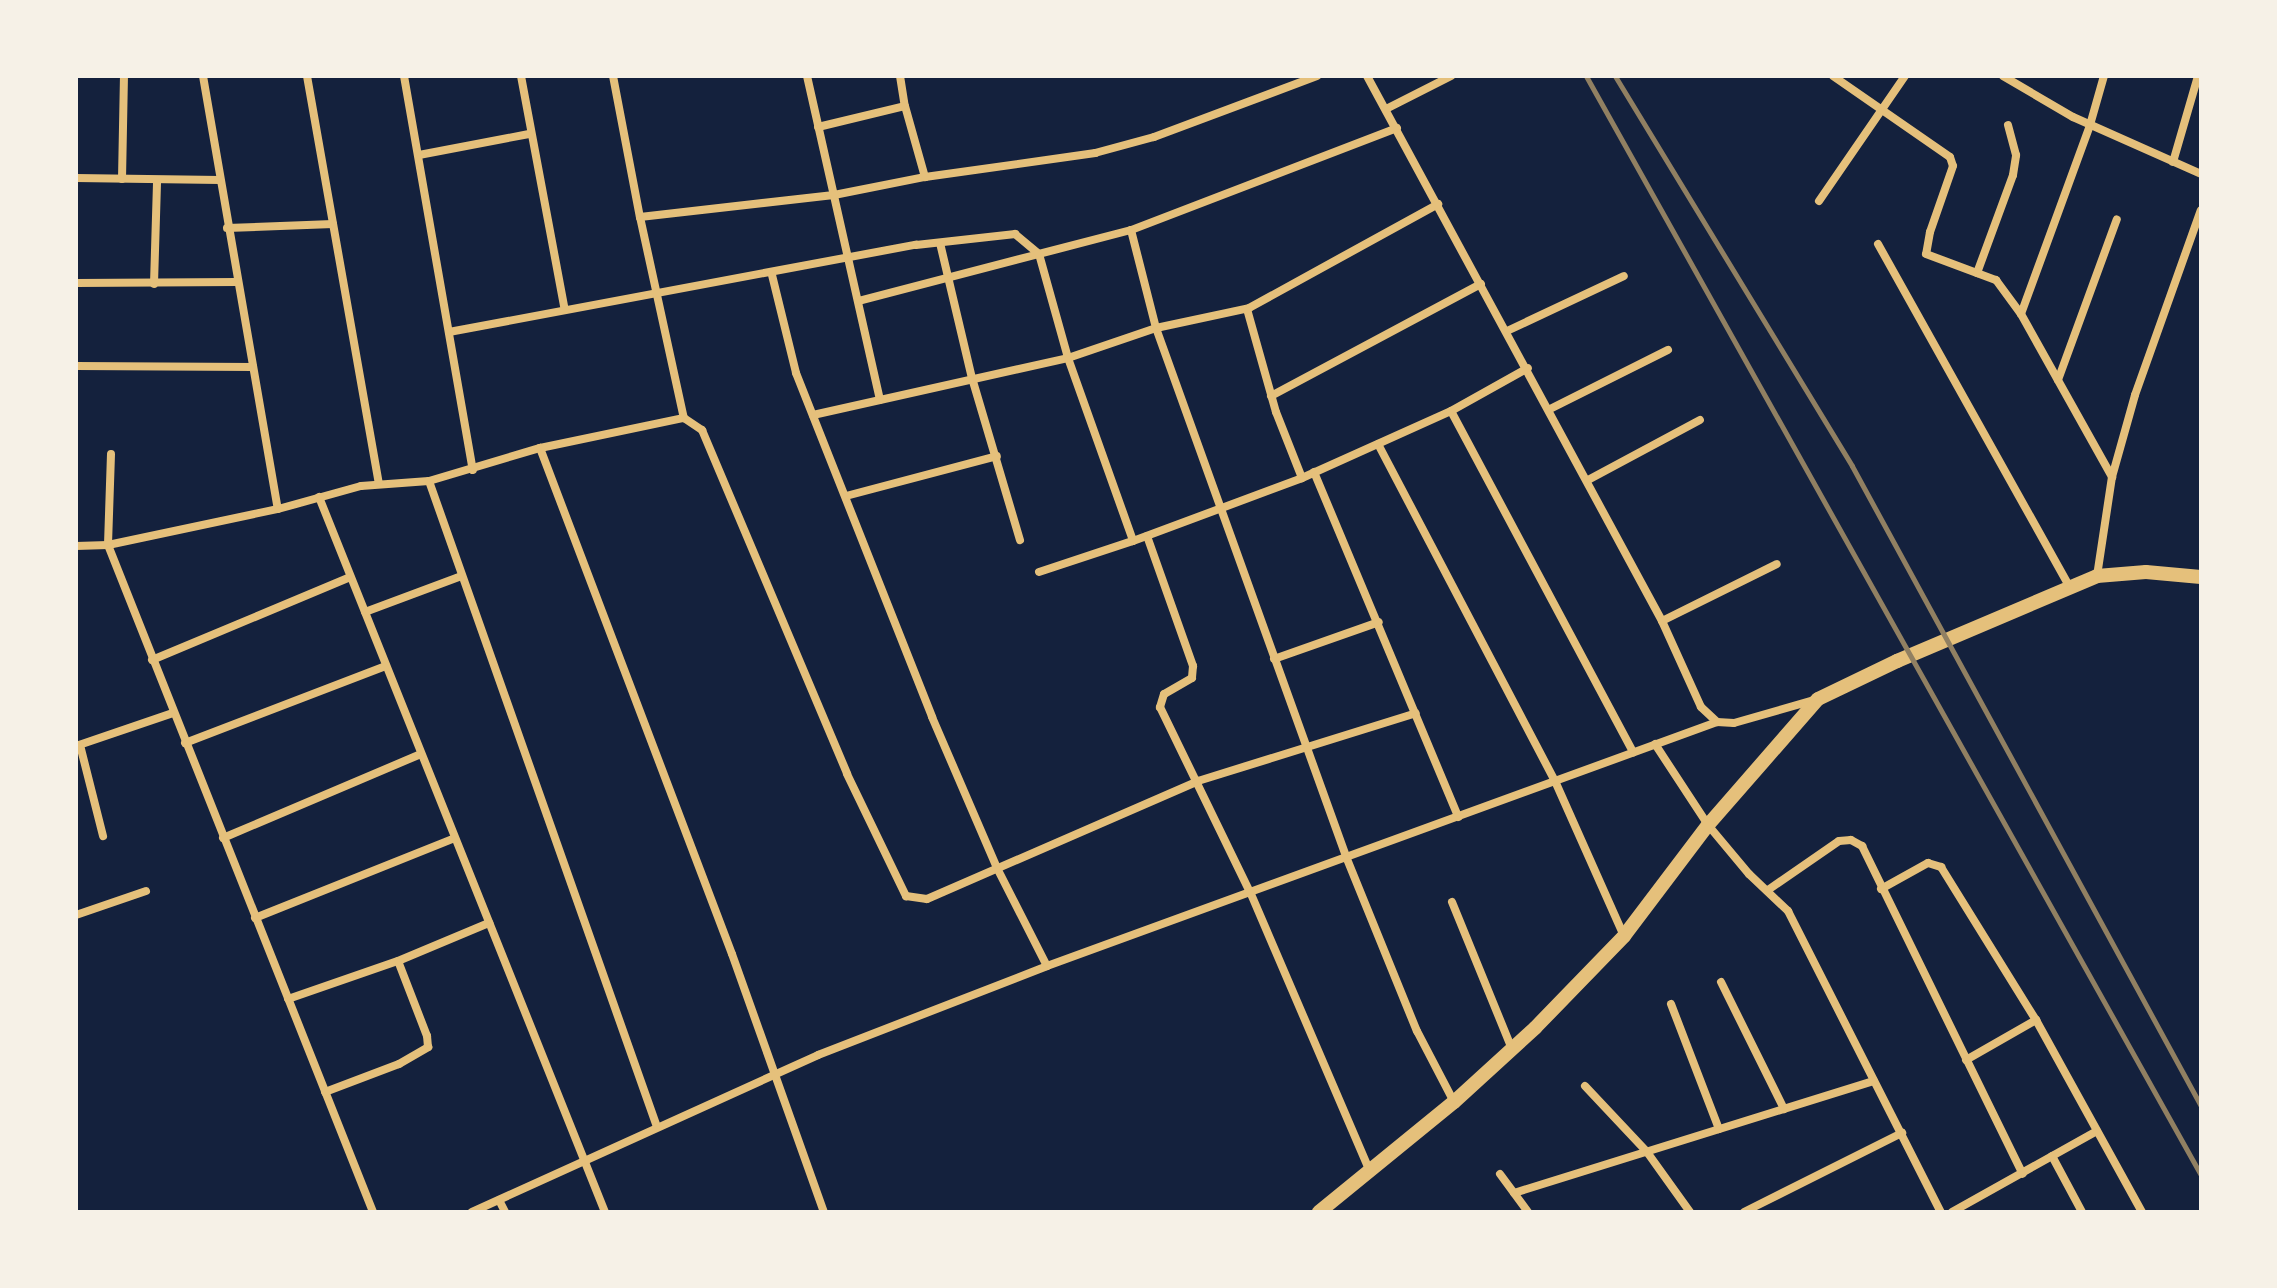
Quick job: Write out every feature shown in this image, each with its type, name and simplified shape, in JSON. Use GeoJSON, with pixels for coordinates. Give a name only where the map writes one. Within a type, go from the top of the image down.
{"type":"FeatureCollection","features":[{"type":"Feature","properties":{"kind":"street"},"geometry":{"type":"LineString","coordinates":[[122,179],[124,76]]}},
{"type":"Feature","properties":{"kind":"street"},"geometry":{"type":"LineString","coordinates":[[203,76],[278,509]]}},
{"type":"Feature","properties":{"kind":"street"},"geometry":{"type":"LineString","coordinates":[[307,76],[379,483]]}},
{"type":"Feature","properties":{"kind":"street"},"geometry":{"type":"LineString","coordinates":[[404,76],[473,470]]}},
{"type":"Feature","properties":{"kind":"street"},"geometry":{"type":"LineString","coordinates":[[521,76],[529,134],[565,310]]}},
{"type":"Feature","properties":{"kind":"street"},"geometry":{"type":"LineString","coordinates":[[613,76],[684,418],[702,430],[899,887],[906,896],[927,899],[1198,781],[1416,713]]}},
{"type":"Feature","properties":{"kind":"street"},"geometry":{"type":"LineString","coordinates":[[807,76],[880,400]]}},
{"type":"Feature","properties":{"kind":"street"},"geometry":{"type":"LineString","coordinates":[[900,76],[925,177]]}},
{"type":"Feature","properties":{"kind":"street"},"geometry":{"type":"LineString","coordinates":[[640,217],[834,195],[925,177],[1095,153],[1154,137],[1317,76]]}},
{"type":"Feature","properties":{"kind":"street"},"geometry":{"type":"LineString","coordinates":[[1367,76],[1588,480],[1662,621],[1701,707],[1717,722]]}},
{"type":"Feature","properties":{"kind":"street"},"geometry":{"type":"LineString","coordinates":[[1386,109],[1451,76]]}},
{"type":"Feature","properties":{"kind":"street"},"geometry":{"type":"LineString","coordinates":[[1833,76],[1950,157],[1953,166],[1930,232],[1926,254],[1996,280],[2021,314],[2112,477]]}},
{"type":"Feature","properties":{"kind":"street"},"geometry":{"type":"LineString","coordinates":[[1819,201],[1905,76]]}},
{"type":"Feature","properties":{"kind":"street"},"geometry":{"type":"LineString","coordinates":[[2021,314],[2090,125],[2104,76]]}},
{"type":"Feature","properties":{"kind":"street"},"geometry":{"type":"LineString","coordinates":[[2173,162],[2198,76]]}},
{"type":"Feature","properties":{"kind":"street"},"geometry":{"type":"LineString","coordinates":[[2005,77],[2090,125],[2201,174]]}},
{"type":"Feature","properties":{"kind":"street"},"geometry":{"type":"LineString","coordinates":[[818,127],[905,106]]}},
{"type":"Feature","properties":{"kind":"street"},"geometry":{"type":"LineString","coordinates":[[1977,273],[2013,175],[2016,155],[2008,125]]}},
{"type":"Feature","properties":{"kind":"street"},"geometry":{"type":"LineString","coordinates":[[859,301],[950,280],[1131,230],[1397,128]]}},
{"type":"Feature","properties":{"kind":"street"},"geometry":{"type":"LineString","coordinates":[[419,155],[529,134]]}},
{"type":"Feature","properties":{"kind":"street"},"geometry":{"type":"LineString","coordinates":[[76,178],[220,180]]}},
{"type":"Feature","properties":{"kind":"street"},"geometry":{"type":"LineString","coordinates":[[154,284],[157,180]]}},
{"type":"Feature","properties":{"kind":"street"},"geometry":{"type":"LineString","coordinates":[[813,415],[1068,358],[1156,328],[1247,309],[1438,204]]}},
{"type":"Feature","properties":{"kind":"street"},"geometry":{"type":"LineString","coordinates":[[2097,576],[2112,477],[2135,395],[2201,210]]}},
{"type":"Feature","properties":{"kind":"street"},"geometry":{"type":"LineString","coordinates":[[2058,380],[2117,219]]}},
{"type":"Feature","properties":{"kind":"street"},"geometry":{"type":"LineString","coordinates":[[227,228],[333,224]]}},
{"type":"Feature","properties":{"kind":"street"},"geometry":{"type":"LineString","coordinates":[[1131,230],[1156,328],[1347,859],[1417,1031],[1454,1102]]}},
{"type":"Feature","properties":{"kind":"street"},"geometry":{"type":"LineString","coordinates":[[449,332],[772,275],[849,258],[1015,234],[1039,254],[1068,358],[1133,541]]}},
{"type":"Feature","properties":{"kind":"street"},"geometry":{"type":"LineString","coordinates":[[940,243],[972,378],[1020,540]]}},
{"type":"Feature","properties":{"kind":"street"},"geometry":{"type":"LineString","coordinates":[[1878,244],[2069,586]]}},
{"type":"Feature","properties":{"kind":"street"},"geometry":{"type":"LineString","coordinates":[[772,275],[787,345],[932,717],[997,868],[1047,966]]}},
{"type":"Feature","properties":{"kind":"street"},"geometry":{"type":"LineString","coordinates":[[1507,331],[1624,276]]}},
{"type":"Feature","properties":{"kind":"street"},"geometry":{"type":"LineString","coordinates":[[76,283],[237,282]]}},
{"type":"Feature","properties":{"kind":"street"},"geometry":{"type":"LineString","coordinates":[[1271,396],[1481,284]]}},
{"type":"Feature","properties":{"kind":"street"},"geometry":{"type":"LineString","coordinates":[[1247,309],[1271,396],[1302,478]]}},
{"type":"Feature","properties":{"kind":"street"},"geometry":{"type":"LineString","coordinates":[[1550,409],[1668,350]]}},
{"type":"Feature","properties":{"kind":"street"},"geometry":{"type":"LineString","coordinates":[[76,366],[253,367]]}},
{"type":"Feature","properties":{"kind":"street"},"geometry":{"type":"LineString","coordinates":[[1039,572],[1147,536],[1302,478],[1451,411],[1528,368]]}},
{"type":"Feature","properties":{"kind":"street"},"geometry":{"type":"LineString","coordinates":[[1451,411],[1633,752]]}},
{"type":"Feature","properties":{"kind":"street"},"geometry":{"type":"LineString","coordinates":[[76,546],[108,545],[278,509],[379,483],[429,481],[540,448],[684,418]]}},
{"type":"Feature","properties":{"kind":"street"},"geometry":{"type":"LineString","coordinates":[[1588,480],[1700,420]]}},
{"type":"Feature","properties":{"kind":"street"},"geometry":{"type":"LineString","coordinates":[[1378,444],[1555,781],[1624,936]]}},
{"type":"Feature","properties":{"kind":"street"},"geometry":{"type":"LineString","coordinates":[[540,448],[732,954],[824,1212]]}},
{"type":"Feature","properties":{"kind":"street"},"geometry":{"type":"LineString","coordinates":[[111,454],[108,545],[373,1212]]}},
{"type":"Feature","properties":{"kind":"street"},"geometry":{"type":"LineString","coordinates":[[846,496],[997,456]]}},
{"type":"Feature","properties":{"kind":"street"},"geometry":{"type":"LineString","coordinates":[[1314,472],[1458,817]]}},
{"type":"Feature","properties":{"kind":"street"},"geometry":{"type":"LineString","coordinates":[[429,481],[657,1127]]}},
{"type":"Feature","properties":{"kind":"street"},"geometry":{"type":"LineString","coordinates":[[319,497],[605,1212]]}},
{"type":"Feature","properties":{"kind":"street"},"geometry":{"type":"LineString","coordinates":[[1147,536],[1193,666],[1192,678],[1164,694],[1160,707],[1251,894],[1370,1171]]}},
{"type":"Feature","properties":{"kind":"street"},"geometry":{"type":"LineString","coordinates":[[1662,621],[1777,564]]}},
{"type":"Feature","properties":{"kind":"street"},"geometry":{"type":"LineString","coordinates":[[472,1212],[774,1075],[1047,966],[1717,722],[1734,723],[1818,699],[2069,586],[2097,576],[2146,572],[2201,577]]}},
{"type":"Feature","properties":{"kind":"street"},"geometry":{"type":"LineString","coordinates":[[365,612],[462,576]]}},
{"type":"Feature","properties":{"kind":"street"},"geometry":{"type":"LineString","coordinates":[[152,660],[350,577]]}},
{"type":"Feature","properties":{"kind":"street"},"geometry":{"type":"LineString","coordinates":[[1274,659],[1379,622]]}},
{"type":"Feature","properties":{"kind":"street"},"geometry":{"type":"LineString","coordinates":[[185,743],[386,666]]}},
{"type":"Feature","properties":{"kind":"street"},"geometry":{"type":"LineString","coordinates":[[1319,1212],[1454,1102],[1512,1049],[1624,936],[1708,825],[1818,699]]}},
{"type":"Feature","properties":{"kind":"street"},"geometry":{"type":"LineString","coordinates":[[103,836],[78,745],[173,713]]}},
{"type":"Feature","properties":{"kind":"street"},"geometry":{"type":"LineString","coordinates":[[1655,744],[1708,825],[1749,874],[1788,911],[1941,1212]]}},
{"type":"Feature","properties":{"kind":"street"},"geometry":{"type":"LineString","coordinates":[[223,838],[421,754]]}},
{"type":"Feature","properties":{"kind":"street"},"geometry":{"type":"LineString","coordinates":[[255,918],[455,838]]}},
{"type":"Feature","properties":{"kind":"street"},"geometry":{"type":"LineString","coordinates":[[1768,890],[1845,840],[1862,846],[2023,1174]]}},
{"type":"Feature","properties":{"kind":"street"},"geometry":{"type":"LineString","coordinates":[[1881,889],[1928,863],[1941,867],[2036,1020],[2142,1212]]}},
{"type":"Feature","properties":{"kind":"street"},"geometry":{"type":"LineString","coordinates":[[76,915],[146,891]]}},
{"type":"Feature","properties":{"kind":"street"},"geometry":{"type":"LineString","coordinates":[[1452,902],[1512,1049]]}},
{"type":"Feature","properties":{"kind":"street"},"geometry":{"type":"LineString","coordinates":[[288,999],[398,961],[489,923]]}},
{"type":"Feature","properties":{"kind":"street"},"geometry":{"type":"LineString","coordinates":[[325,1092],[399,1064],[428,1047],[427,1036],[398,961]]}},
{"type":"Feature","properties":{"kind":"street"},"geometry":{"type":"LineString","coordinates":[[1721,982],[1784,1109]]}},
{"type":"Feature","properties":{"kind":"street"},"geometry":{"type":"LineString","coordinates":[[1671,1004],[1719,1129]]}},
{"type":"Feature","properties":{"kind":"street"},"geometry":{"type":"LineString","coordinates":[[1966,1060],[2036,1020]]}},
{"type":"Feature","properties":{"kind":"street"},"geometry":{"type":"LineString","coordinates":[[1514,1193],[1874,1081]]}},
{"type":"Feature","properties":{"kind":"street"},"geometry":{"type":"LineString","coordinates":[[1585,1086],[1647,1152],[1690,1212]]}},
{"type":"Feature","properties":{"kind":"street"},"geometry":{"type":"LineString","coordinates":[[1952,1212],[2097,1131]]}},
{"type":"Feature","properties":{"kind":"street"},"geometry":{"type":"LineString","coordinates":[[1744,1212],[1902,1133]]}},
{"type":"Feature","properties":{"kind":"street"},"geometry":{"type":"LineString","coordinates":[[2052,1156],[2082,1212]]}},
{"type":"Feature","properties":{"kind":"street"},"geometry":{"type":"LineString","coordinates":[[1500,1174],[1528,1212]]}},
{"type":"Feature","properties":{"kind":"street"},"geometry":{"type":"LineString","coordinates":[[499,1200],[505,1212]]}},
{"type":"Feature","properties":{"kind":"railway"},"geometry":{"type":"LineString","coordinates":[[1586,76],[2201,1175]]}},
{"type":"Feature","properties":{"kind":"railway"},"geometry":{"type":"LineString","coordinates":[[1615,76],[1852,466],[2201,1106]]}}]}
